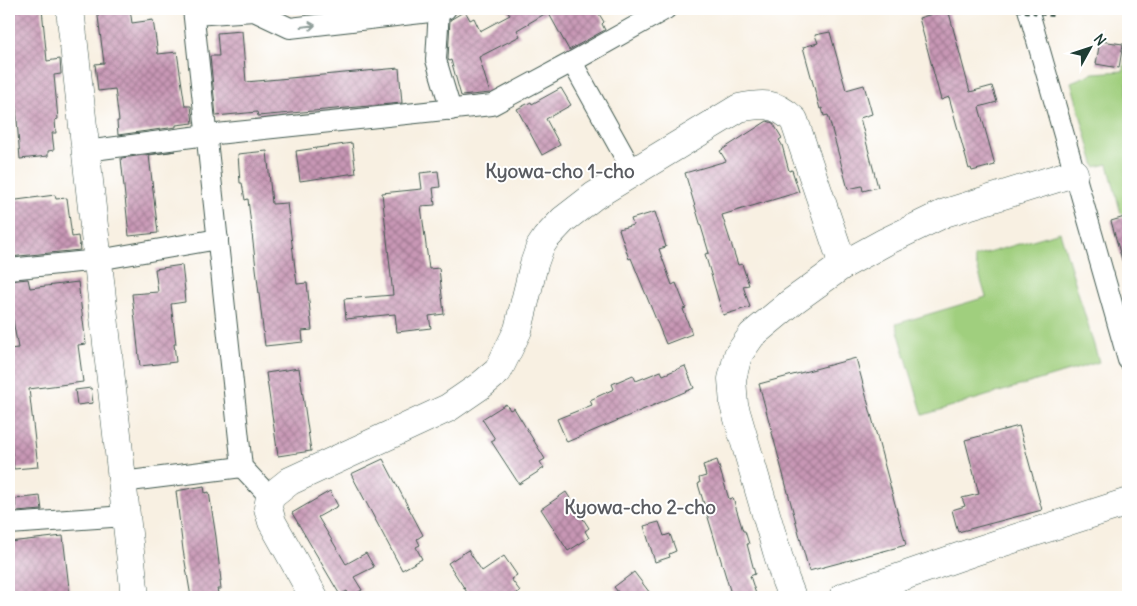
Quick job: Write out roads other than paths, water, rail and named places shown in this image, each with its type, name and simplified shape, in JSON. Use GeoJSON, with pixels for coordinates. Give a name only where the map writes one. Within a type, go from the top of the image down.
{"type":"FeatureCollection","features":[{"type":"Feature","properties":{"kind":"street"},"geometry":{"type":"LineString","coordinates":[[70,9],[135,597]]}},
{"type":"Feature","properties":{"kind":"street"},"geometry":{"type":"LineString","coordinates":[[86,151],[492,104],[666,9]]}},
{"type":"Feature","properties":{"kind":"street"},"geometry":{"type":"LineString","coordinates":[[1028,9],[1128,360]]}},
{"type":"Feature","properties":{"kind":"street"},"geometry":{"type":"LineString","coordinates":[[270,497],[242,467],[194,12],[254,11],[290,28],[442,10],[436,60],[451,110]]}},
{"type":"Feature","properties":{"kind":"street"},"geometry":{"type":"LineString","coordinates":[[572,62],[632,172]]}},
{"type":"Feature","properties":{"kind":"street"},"geometry":{"type":"LineString","coordinates":[[314,597],[272,522],[268,508],[270,497],[290,481],[448,408],[498,371],[518,330],[534,264],[540,247],[546,238],[563,220],[594,196],[632,172],[739,108],[759,104],[774,106],[785,111],[794,120],[844,265]]}},
{"type":"Feature","properties":{"kind":"street"},"geometry":{"type":"LineString","coordinates":[[792,597],[734,405],[732,379],[738,355],[752,335],[793,301],[844,265],[885,242],[945,213],[1074,173]]}},
{"type":"Feature","properties":{"kind":"street"},"geometry":{"type":"LineString","coordinates":[[9,269],[98,260],[218,238]]}},
{"type":"Feature","properties":{"kind":"street"},"geometry":{"type":"LineString","coordinates":[[122,482],[242,467]]}},
{"type":"Feature","properties":{"kind":"street"},"geometry":{"type":"LineString","coordinates":[[843,597],[976,551],[1128,502]]}},
{"type":"Feature","properties":{"kind":"street"},"geometry":{"type":"LineString","coordinates":[[9,524],[126,516]]}},
{"type":"Feature","properties":{"kind":"district","name":"Kyowa-cho 1-cho"},"geometry":{"type":"Point","coordinates":[560,171]}},
{"type":"Feature","properties":{"kind":"district","name":"Kyowa-cho 2-cho"},"geometry":{"type":"Point","coordinates":[640,507]}}]}
